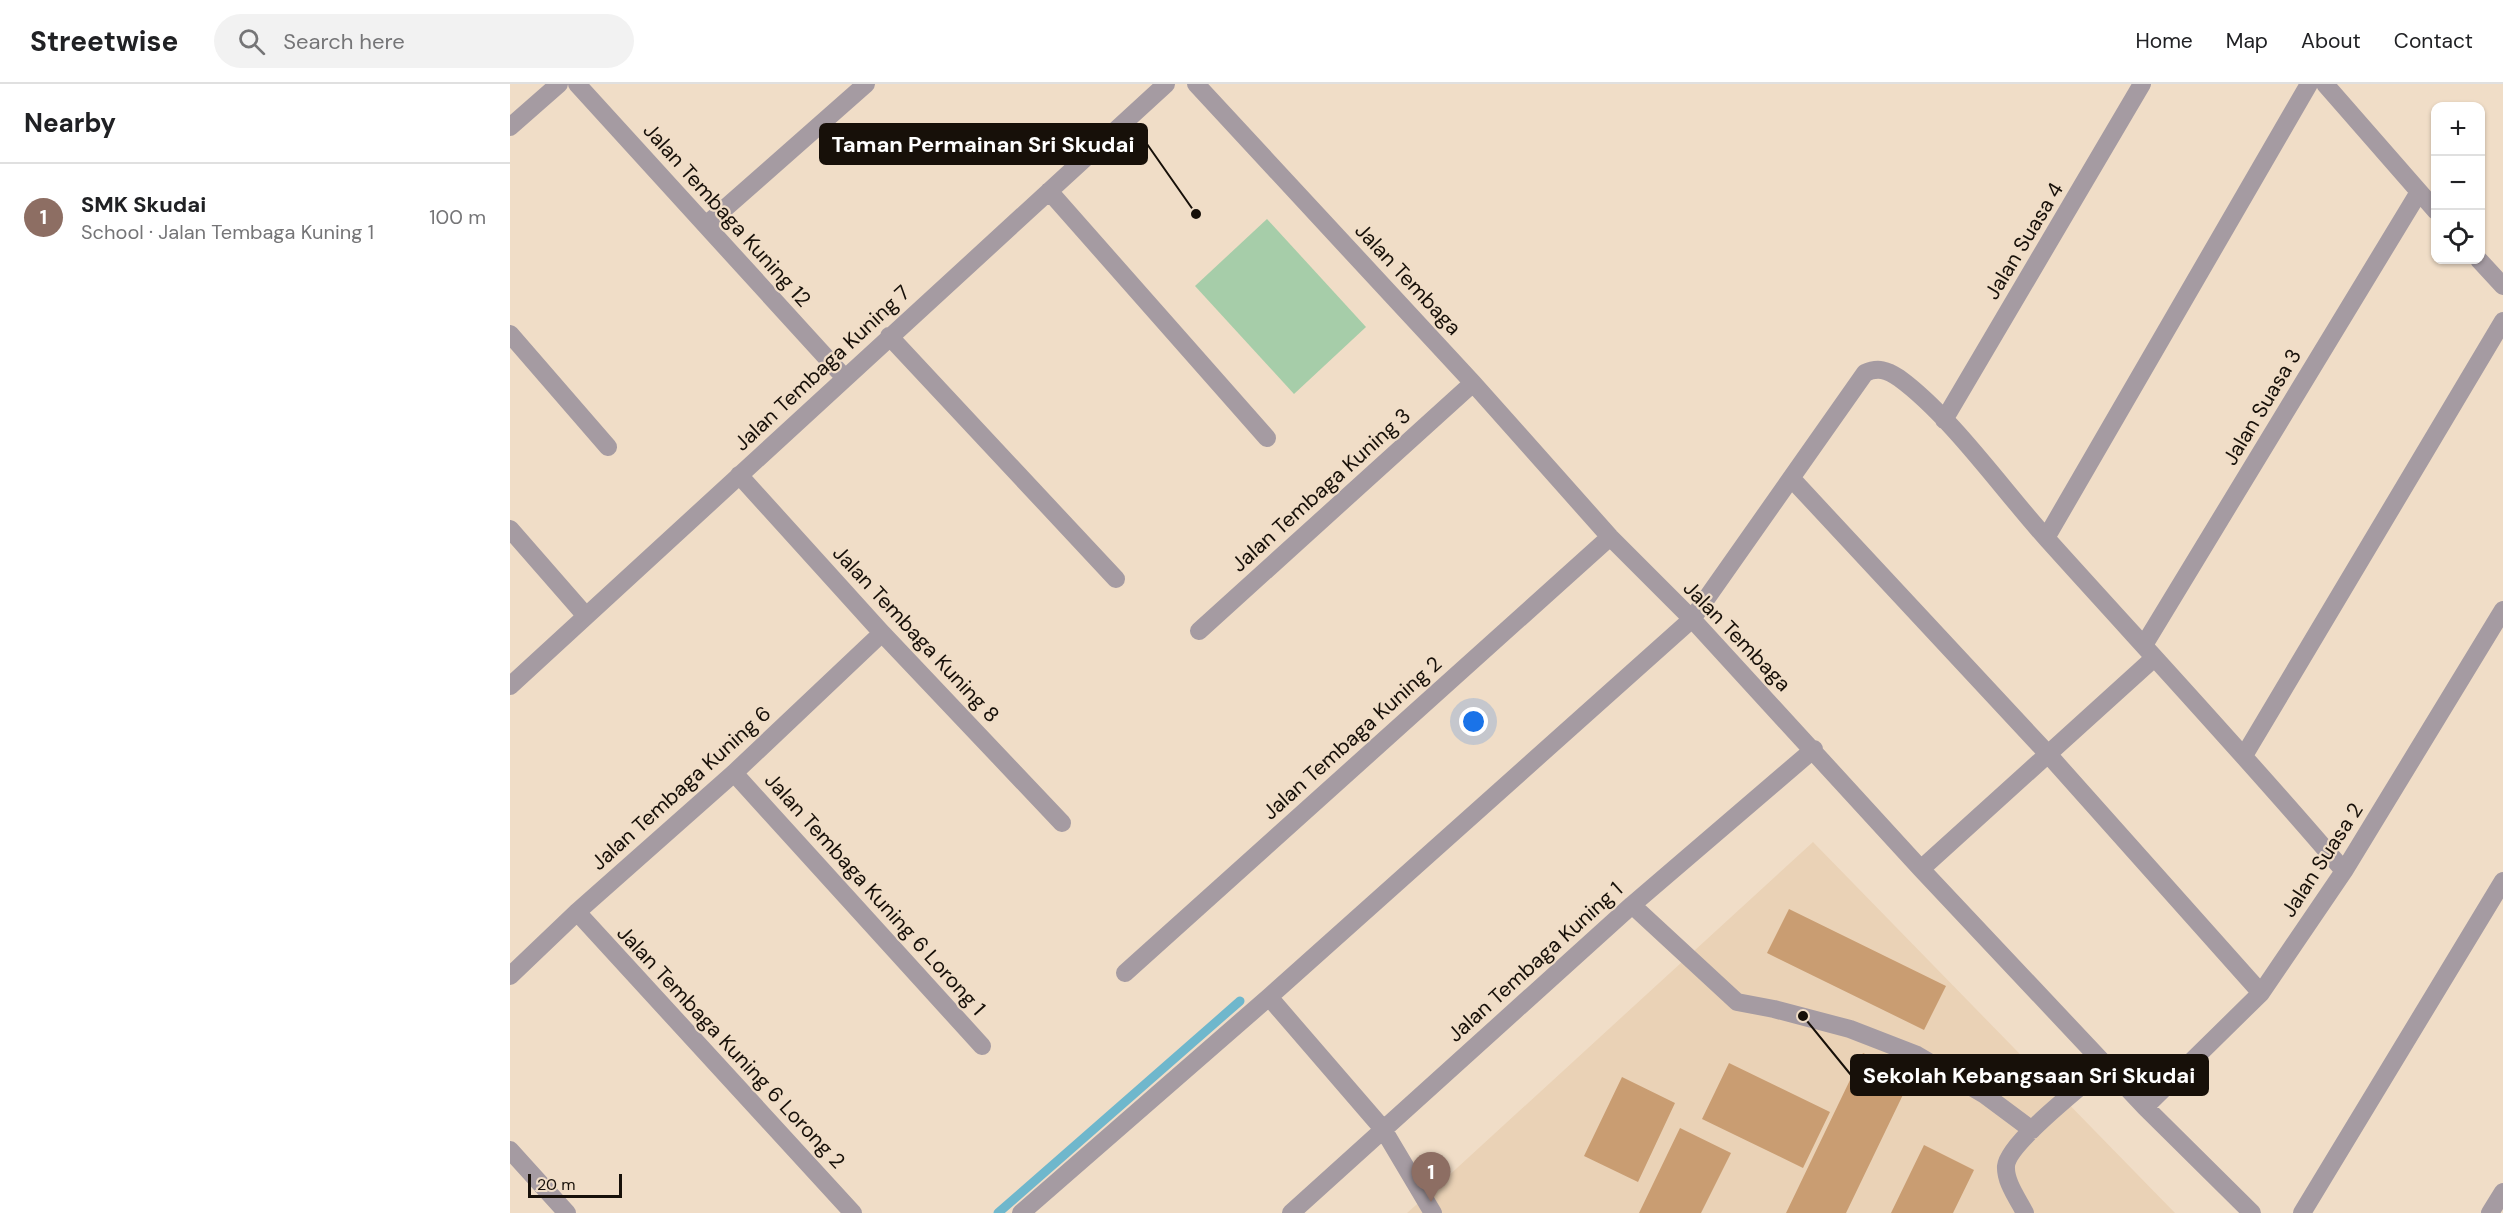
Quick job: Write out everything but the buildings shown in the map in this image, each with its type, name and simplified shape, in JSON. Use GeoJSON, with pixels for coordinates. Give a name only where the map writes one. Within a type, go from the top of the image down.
{"type":"FeatureCollection","features":[{"type":"Feature","properties":{"kind":"street"},"geometry":{"type":"LineString","coordinates":[[510,126],[559,84]]}},
{"type":"Feature","properties":{"kind":"street","name":"Jalan Tembaga Kuning 12"},"geometry":{"type":"LineString","coordinates":[[577,84],[844,377]]}},
{"type":"Feature","properties":{"kind":"street"},"geometry":{"type":"LineString","coordinates":[[706,225],[866,84]]}},
{"type":"Feature","properties":{"kind":"street","name":"Jalan Tembaga Kuning 7"},"geometry":{"type":"LineString","coordinates":[[510,686],[844,377],[1166,84]]}},
{"type":"Feature","properties":{"kind":"street","name":"Jalan Tembaga"},"geometry":{"type":"LineString","coordinates":[[1196,84],[1473,382],[1610,537],[1692,618],[1814,749],[1921,869],[2145,1107],[2252,1213]]}},
{"type":"Feature","properties":{"kind":"street","name":"Jalan Suasa 4"},"geometry":{"type":"LineString","coordinates":[[1944,420],[2142,84]]}},
{"type":"Feature","properties":{"kind":"street"},"geometry":{"type":"LineString","coordinates":[[2046,538],[2309,84]]}},
{"type":"Feature","properties":{"kind":"street"},"geometry":{"type":"LineString","coordinates":[[2325,84],[2435,210]]}},
{"type":"Feature","properties":{"kind":"street"},"geometry":{"type":"LineString","coordinates":[[1049,191],[1267,438]]}},
{"type":"Feature","properties":{"kind":"street","name":"Jalan Suasa 3"},"geometry":{"type":"LineString","coordinates":[[1921,869],[2047,753],[2149,652],[2419,192]]}},
{"type":"Feature","properties":{"kind":"street"},"geometry":{"type":"LineString","coordinates":[[2483,264],[2503,286]]}},
{"type":"Feature","properties":{"kind":"street"},"geometry":{"type":"LineString","coordinates":[[2245,754],[2503,321]]}},
{"type":"Feature","properties":{"kind":"street"},"geometry":{"type":"LineString","coordinates":[[510,334],[608,447]]}},
{"type":"Feature","properties":{"kind":"street"},"geometry":{"type":"LineString","coordinates":[[889,336],[1116,579]]}},
{"type":"Feature","properties":{"kind":"street"},"geometry":{"type":"LineString","coordinates":[[1021,1213],[1269,997],[1692,618],[1865,373],[1873,369],[1882,369],[1901,380],[1944,420],[2046,538],[2245,754],[2344,871]]}},
{"type":"Feature","properties":{"kind":"street","name":"Jalan Tembaga Kuning 3"},"geometry":{"type":"LineString","coordinates":[[1199,631],[1473,382]]}},
{"type":"Feature","properties":{"kind":"street","name":"Jalan Tembaga Kuning 8"},"geometry":{"type":"LineString","coordinates":[[739,475],[882,633],[1062,823]]}},
{"type":"Feature","properties":{"kind":"street"},"geometry":{"type":"LineString","coordinates":[[1792,479],[2047,753],[2261,993]]}},
{"type":"Feature","properties":{"kind":"street"},"geometry":{"type":"LineString","coordinates":[[510,529],[586,616]]}},
{"type":"Feature","properties":{"kind":"street","name":"Jalan Tembaga Kuning 2"},"geometry":{"type":"LineString","coordinates":[[1125,973],[1610,537]]}},
{"type":"Feature","properties":{"kind":"street","name":"Jalan Suasa 2"},"geometry":{"type":"LineString","coordinates":[[2145,1107],[2261,993],[2344,871],[2503,610]]}},
{"type":"Feature","properties":{"kind":"street","name":"Jalan Tembaga Kuning 6"},"geometry":{"type":"LineString","coordinates":[[510,976],[577,912],[734,773],[882,633]]}},
{"type":"Feature","properties":{"kind":"street","name":"Jalan Tembaga Kuning 1"},"geometry":{"type":"LineString","coordinates":[[1291,1213],[1632,904],[1814,749]]}},
{"type":"Feature","properties":{"kind":"street","name":"Jalan Tembaga Kuning 6 Lorong 1"},"geometry":{"type":"LineString","coordinates":[[734,773],[982,1046]]}},
{"type":"Feature","properties":{"kind":"street"},"geometry":{"type":"LineString","coordinates":[[2302,1213],[2503,881]]}},
{"type":"Feature","properties":{"kind":"street"},"geometry":{"type":"LineString","coordinates":[[1632,904],[1737,1002],[1850,1029],[1917,1055],[1985,1095],[2032,1130]]}},
{"type":"Feature","properties":{"kind":"street","name":"Jalan Tembaga Kuning 6 Lorong 2"},"geometry":{"type":"LineString","coordinates":[[577,912],[853,1213]]}},
{"type":"Feature","properties":{"kind":"street"},"geometry":{"type":"LineString","coordinates":[[1269,997],[1383,1129],[1433,1213]]}},
{"type":"Feature","properties":{"kind":"street"},"geometry":{"type":"LineString","coordinates":[[2025,1213],[2007,1177],[2006,1166],[2009,1156],[2032,1130],[2106,1065]]}},
{"type":"Feature","properties":{"kind":"street"},"geometry":{"type":"LineString","coordinates":[[510,1150],[567,1213]]}},
{"type":"Feature","properties":{"kind":"street"},"geometry":{"type":"LineString","coordinates":[[2490,1213],[2503,1192]]}},
{"type":"Feature","properties":{"kind":"shaded area"},"geometry":{"type":"Polygon","coordinates":[[[1813,842],[2175,1213],[1407,1213],[1433,1190],[1813,842]]]}},
{"type":"Feature","properties":{"kind":"green space"},"geometry":{"type":"Polygon","coordinates":[[[1267,219],[1366,327],[1294,394],[1195,286],[1267,219]]]}},
{"type":"Feature","properties":{"kind":"waterway"},"geometry":{"type":"LineString","coordinates":[[998,1213],[1240,1001]]}},
{"type":"Feature","properties":{"kind":"place","name":"Taman Permainan Sri Skudai"},"geometry":{"type":"Point","coordinates":[1196,214]}},
{"type":"Feature","properties":{"kind":"place","name":"Sekolah Kebangsaan Sri Skudai"},"geometry":{"type":"Point","coordinates":[1803,1016]}},
{"type":"Feature","properties":{"kind":"place","name":"SMK Skudai"},"geometry":{"type":"Point","coordinates":[1431,1202]}}]}
